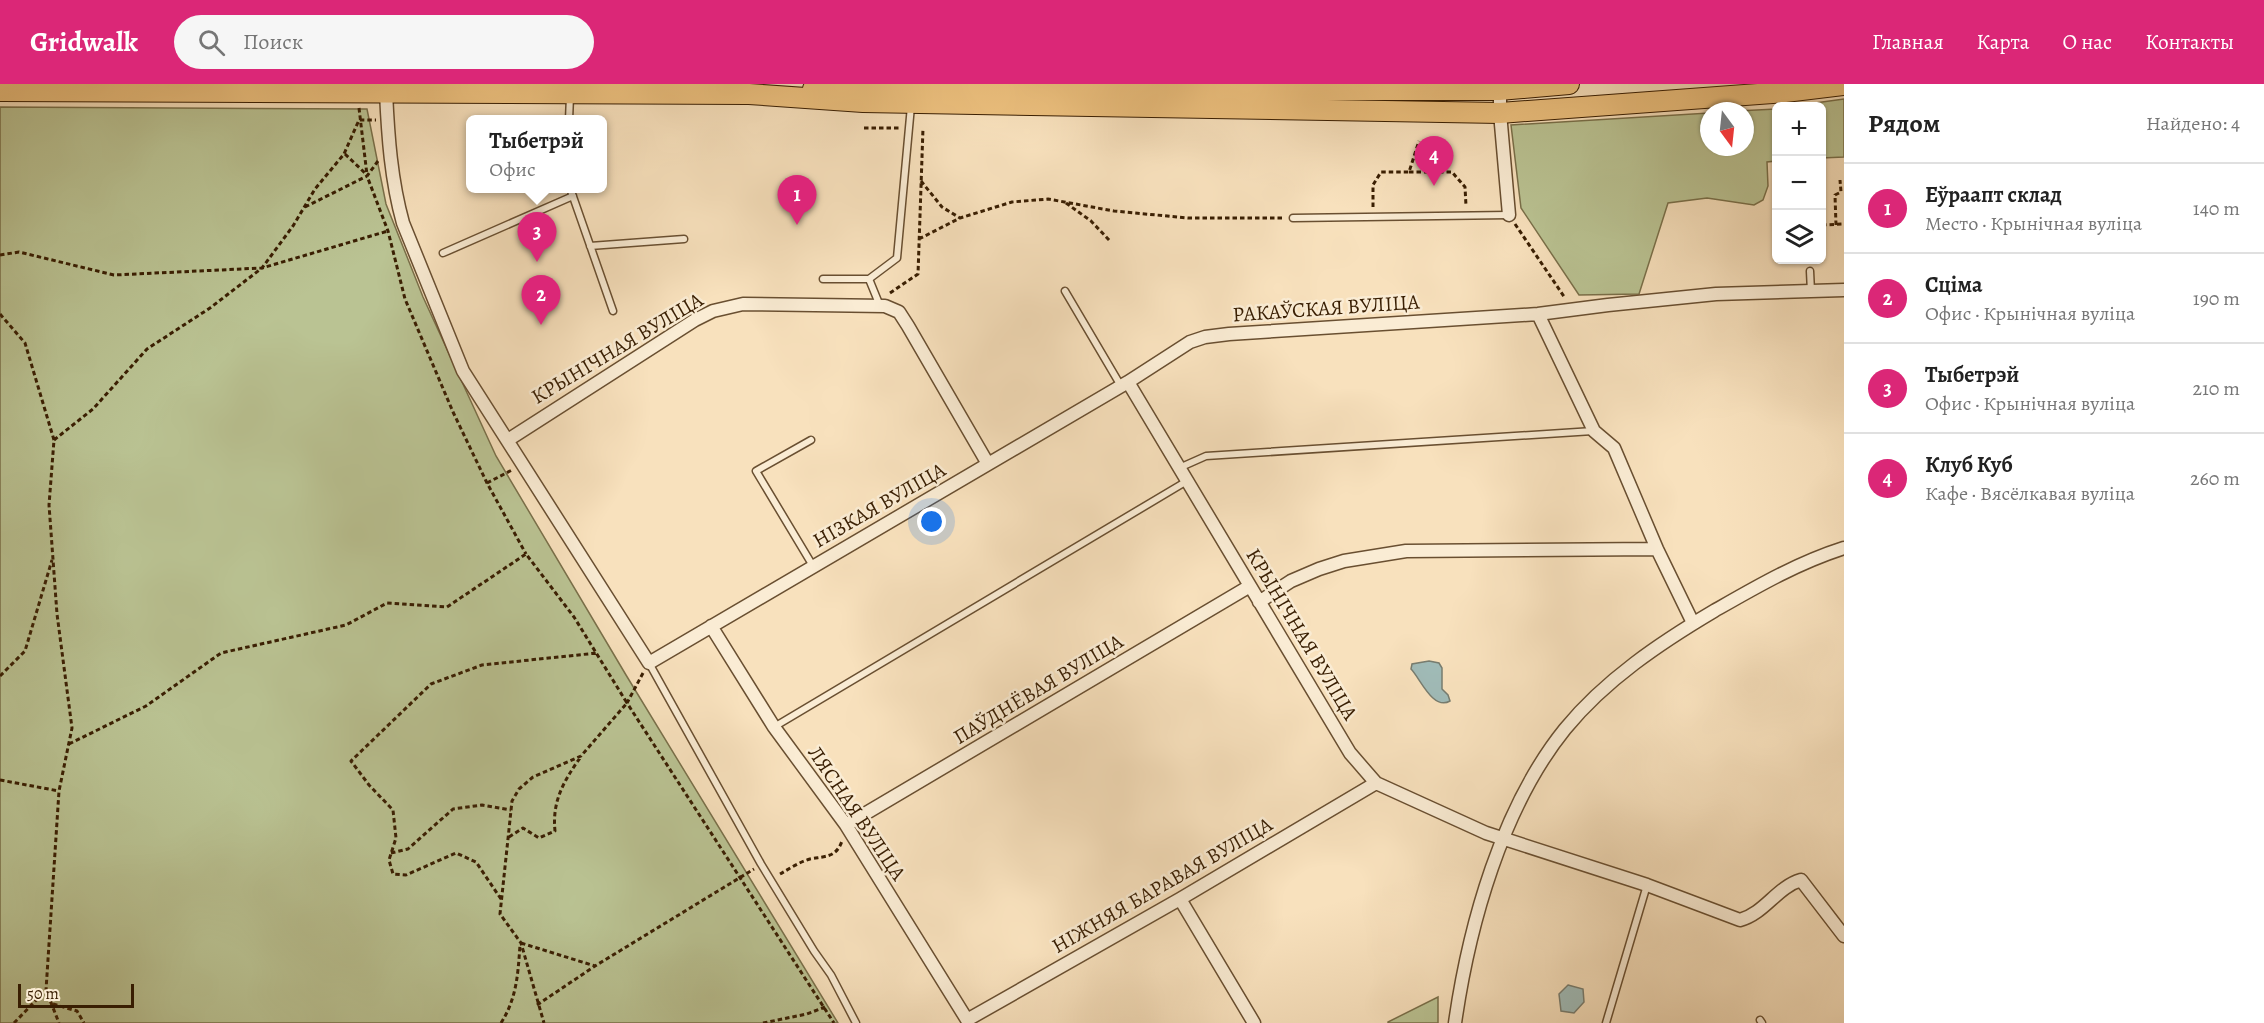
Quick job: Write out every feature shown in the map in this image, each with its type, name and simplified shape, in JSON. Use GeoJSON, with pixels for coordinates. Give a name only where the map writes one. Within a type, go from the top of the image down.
{"type":"FeatureCollection","features":[{"type":"Feature","properties":{"kind":"main road"},"geometry":{"type":"LineString","coordinates":[[749,94],[863,85],[1299,90],[1571,84],[1575,108]]}},
{"type":"Feature","properties":{"kind":"main road"},"geometry":{"type":"LineString","coordinates":[[0,91],[749,94],[863,102],[1500,113],[1785,92],[1844,85]]}},
{"type":"Feature","properties":{"kind":"street"},"geometry":{"type":"LineString","coordinates":[[1499,87],[1509,215]]}},
{"type":"Feature","properties":{"kind":"street"},"geometry":{"type":"LineString","coordinates":[[386,92],[393,180],[403,223],[463,370],[649,663]]}},
{"type":"Feature","properties":{"kind":"street","name":"РАКАЎСКАЯ ВУЛІЦА"},"geometry":{"type":"LineString","coordinates":[[1125,384],[1190,342],[1229,333],[1538,314],[1716,294],[1844,290]]}},
{"type":"Feature","properties":{"kind":"street","name":"КРЫНІЧНАЯ ВУЛІЦА"},"geometry":{"type":"LineString","coordinates":[[508,440],[712,311],[743,304],[880,306]]}},
{"type":"Feature","properties":{"kind":"street"},"geometry":{"type":"LineString","coordinates":[[880,306],[899,312],[988,464]]}},
{"type":"Feature","properties":{"kind":"street"},"geometry":{"type":"LineString","coordinates":[[1538,314],[1594,431],[1614,448],[1657,549],[1693,624]]}},
{"type":"Feature","properties":{"kind":"street","name":"КРЫНІЧНАЯ ВУЛІЦА"},"geometry":{"type":"LineString","coordinates":[[1125,384],[1187,481],[1350,753],[1376,783],[1503,840],[1647,885],[1740,920],[1751,917],[1791,883],[1801,880],[1844,936]]}},
{"type":"Feature","properties":{"kind":"street","name":"НІЗКАЯ ВУЛІЦА"},"geometry":{"type":"LineString","coordinates":[[649,663],[1125,384]]}},
{"type":"Feature","properties":{"kind":"street"},"geometry":{"type":"LineString","coordinates":[[1455,1023],[1468,947],[1503,840],[1546,755],[1566,728],[1625,672],[1693,624],[1769,579],[1822,555],[1844,548]]}},
{"type":"Feature","properties":{"kind":"street"},"geometry":{"type":"LineString","coordinates":[[1259,602],[1291,581],[1319,569],[1344,561],[1406,551],[1657,549]]}},
{"type":"Feature","properties":{"kind":"street","name":"ПАЎДНЁВАЯ ВУЛІЦА"},"geometry":{"type":"LineString","coordinates":[[846,825],[1250,586]]}},
{"type":"Feature","properties":{"kind":"street","name":"ЛЯСНАЯ ВУЛІЦА"},"geometry":{"type":"LineString","coordinates":[[711,626],[774,727],[846,825],[968,1021]]}},
{"type":"Feature","properties":{"kind":"street","name":"НІЖНЯЯ БАРАВАЯ ВУЛІЦА"},"geometry":{"type":"LineString","coordinates":[[968,1021],[1376,783]]}},
{"type":"Feature","properties":{"kind":"street"},"geometry":{"type":"LineString","coordinates":[[1180,899],[1254,1023]]}},
{"type":"Feature","properties":{"kind":"lane"},"geometry":{"type":"LineString","coordinates":[[569,115],[570,93]]}},
{"type":"Feature","properties":{"kind":"lane"},"geometry":{"type":"LineString","coordinates":[[823,279],[869,279],[897,258],[912,102]]}},
{"type":"Feature","properties":{"kind":"lane"},"geometry":{"type":"LineString","coordinates":[[572,193],[613,311]]}},
{"type":"Feature","properties":{"kind":"lane"},"geometry":{"type":"LineString","coordinates":[[443,253],[573,196]]}},
{"type":"Feature","properties":{"kind":"lane"},"geometry":{"type":"LineString","coordinates":[[1293,218],[1509,215]]}},
{"type":"Feature","properties":{"kind":"lane"},"geometry":{"type":"LineString","coordinates":[[590,246],[684,239]]}},
{"type":"Feature","properties":{"kind":"lane"},"geometry":{"type":"LineString","coordinates":[[1810,271],[1811,292]]}},
{"type":"Feature","properties":{"kind":"lane"},"geometry":{"type":"LineString","coordinates":[[869,279],[880,306]]}},
{"type":"Feature","properties":{"kind":"lane"},"geometry":{"type":"LineString","coordinates":[[1065,291],[1125,384]]}},
{"type":"Feature","properties":{"kind":"lane"},"geometry":{"type":"LineString","coordinates":[[1179,468],[1206,456],[1594,431]]}},
{"type":"Feature","properties":{"kind":"lane"},"geometry":{"type":"LineString","coordinates":[[811,440],[756,471],[813,566]]}},
{"type":"Feature","properties":{"kind":"lane"},"geometry":{"type":"LineString","coordinates":[[774,727],[1187,481]]}},
{"type":"Feature","properties":{"kind":"lane"},"geometry":{"type":"LineString","coordinates":[[649,663],[770,880],[831,975],[856,1023]]}},
{"type":"Feature","properties":{"kind":"lane"},"geometry":{"type":"LineString","coordinates":[[1606,1023],[1647,885]]}},
{"type":"Feature","properties":{"kind":"path"},"geometry":{"type":"LineString","coordinates":[[359,120],[387,120]]}},
{"type":"Feature","properties":{"kind":"path"},"geometry":{"type":"LineString","coordinates":[[54,440],[93,409],[147,349],[210,308],[262,268],[315,189],[344,154],[359,120]]}},
{"type":"Feature","properties":{"kind":"path"},"geometry":{"type":"LineString","coordinates":[[359,120],[367,176],[388,231],[405,299],[453,412],[487,483],[526,554],[574,617],[834,1023]]}},
{"type":"Feature","properties":{"kind":"path"},"geometry":{"type":"LineString","coordinates":[[864,128],[904,128]]}},
{"type":"Feature","properties":{"kind":"path"},"geometry":{"type":"LineString","coordinates":[[897,287],[918,274],[923,128]]}},
{"type":"Feature","properties":{"kind":"path"},"geometry":{"type":"LineString","coordinates":[[1409,172],[1419,141]]}},
{"type":"Feature","properties":{"kind":"path"},"geometry":{"type":"LineString","coordinates":[[304,207],[367,176],[390,145]]}},
{"type":"Feature","properties":{"kind":"path"},"geometry":{"type":"LineString","coordinates":[[344,154],[367,176]]}},
{"type":"Feature","properties":{"kind":"path"},"geometry":{"type":"LineString","coordinates":[[1373,217],[1373,184],[1381,172],[1452,172],[1465,188],[1466,216]]}},
{"type":"Feature","properties":{"kind":"path"},"geometry":{"type":"LineString","coordinates":[[1836,225],[1834,195],[1840,192],[1840,180]]}},
{"type":"Feature","properties":{"kind":"path"},"geometry":{"type":"LineString","coordinates":[[921,181],[942,207],[960,218]]}},
{"type":"Feature","properties":{"kind":"path"},"geometry":{"type":"LineString","coordinates":[[919,239],[960,218],[1011,202],[1048,199],[1114,211],[1188,218],[1293,218]]}},
{"type":"Feature","properties":{"kind":"path"},"geometry":{"type":"LineString","coordinates":[[1065,202],[1091,221],[1110,241]]}},
{"type":"Feature","properties":{"kind":"path"},"geometry":{"type":"LineString","coordinates":[[1509,215],[1573,310]]}},
{"type":"Feature","properties":{"kind":"path"},"geometry":{"type":"LineString","coordinates":[[1826,225],[1844,224]]}},
{"type":"Feature","properties":{"kind":"path"},"geometry":{"type":"LineString","coordinates":[[0,255],[19,252],[114,275],[262,268],[388,231]]}},
{"type":"Feature","properties":{"kind":"path"},"geometry":{"type":"LineString","coordinates":[[0,314],[25,344],[54,440],[49,505],[57,614],[72,728],[59,791],[46,990],[59,1023]]}},
{"type":"Feature","properties":{"kind":"path"},"geometry":{"type":"LineString","coordinates":[[487,483],[523,465]]}},
{"type":"Feature","properties":{"kind":"path"},"geometry":{"type":"LineString","coordinates":[[69,744],[146,706],[221,653],[346,625],[387,603],[447,607],[526,554]]}},
{"type":"Feature","properties":{"kind":"path"},"geometry":{"type":"LineString","coordinates":[[0,676],[25,651],[53,558]]}},
{"type":"Feature","properties":{"kind":"path"},"geometry":{"type":"LineString","coordinates":[[502,901],[476,862],[456,853],[406,874],[393,874],[389,860],[396,838],[393,810],[369,785],[351,761],[431,684],[482,665],[597,653]]}},
{"type":"Feature","properties":{"kind":"path"},"geometry":{"type":"LineString","coordinates":[[509,837],[523,828],[539,838],[555,831],[553,813],[564,780],[581,756],[627,703],[649,663]]}},
{"type":"Feature","properties":{"kind":"path"},"geometry":{"type":"LineString","coordinates":[[544,1023],[520,943],[500,915],[512,801],[519,789],[533,777],[581,756]]}},
{"type":"Feature","properties":{"kind":"path"},"geometry":{"type":"LineString","coordinates":[[0,780],[59,791]]}},
{"type":"Feature","properties":{"kind":"path"},"geometry":{"type":"LineString","coordinates":[[391,853],[408,849],[453,809],[482,805],[511,810]]}},
{"type":"Feature","properties":{"kind":"path"},"geometry":{"type":"LineString","coordinates":[[770,880],[795,865],[812,858],[831,855],[838,850],[846,825]]}},
{"type":"Feature","properties":{"kind":"path"},"geometry":{"type":"LineString","coordinates":[[537,1005],[595,966],[761,864]]}},
{"type":"Feature","properties":{"kind":"path"},"geometry":{"type":"LineString","coordinates":[[520,943],[595,966]]}},
{"type":"Feature","properties":{"kind":"path"},"geometry":{"type":"LineString","coordinates":[[501,1023],[510,1010],[516,992],[520,943]]}},
{"type":"Feature","properties":{"kind":"path"},"geometry":{"type":"LineString","coordinates":[[14,1023],[46,990]]}},
{"type":"Feature","properties":{"kind":"path"},"geometry":{"type":"LineString","coordinates":[[52,1004],[77,1011],[84,1023]]}},
{"type":"Feature","properties":{"kind":"path"},"geometry":{"type":"LineString","coordinates":[[763,1023],[807,1014],[825,1007]]}},
{"type":"Feature","properties":{"kind":"green space"},"geometry":{"type":"Polygon","coordinates":[[[1844,99],[1844,157],[1826,158],[1826,102],[1822,102],[1844,99]]]}},
{"type":"Feature","properties":{"kind":"green space"},"geometry":{"type":"Polygon","coordinates":[[[0,107],[367,109],[386,204],[423,297],[496,456],[838,1023],[0,1023],[0,107]]]}},
{"type":"Feature","properties":{"kind":"green space"},"geometry":{"type":"Polygon","coordinates":[[[1772,109],[1772,161],[1767,162],[1768,186],[1763,200],[1754,205],[1707,198],[1668,203],[1639,294],[1579,295],[1521,208],[1511,125],[1700,114],[1700,156],[1754,156],[1754,110],[1772,109]]]}},
{"type":"Feature","properties":{"kind":"green space"},"geometry":{"type":"Polygon","coordinates":[[[1438,997],[1438,1023],[1388,1023],[1388,1022],[1438,997]]]}},
{"type":"Feature","properties":{"kind":"water"},"geometry":{"type":"Polygon","coordinates":[[[1429,661],[1439,663],[1442,668],[1442,689],[1450,701],[1444,703],[1433,698],[1411,669],[1412,664],[1429,661]]]}},
{"type":"Feature","properties":{"kind":"water"},"geometry":{"type":"Polygon","coordinates":[[[1568,985],[1583,989],[1584,1002],[1574,1013],[1561,1011],[1559,994],[1568,985]]]}},
{"type":"Feature","properties":{"kind":"place","name":"Клуб Куб"},"geometry":{"type":"Point","coordinates":[1434,186]}},
{"type":"Feature","properties":{"kind":"place","name":"Еўраапт склад"},"geometry":{"type":"Point","coordinates":[797,225]}},
{"type":"Feature","properties":{"kind":"place","name":"Тыбетрэй"},"geometry":{"type":"Point","coordinates":[537,262]}},
{"type":"Feature","properties":{"kind":"place","name":"Сціма"},"geometry":{"type":"Point","coordinates":[541,325]}}]}
